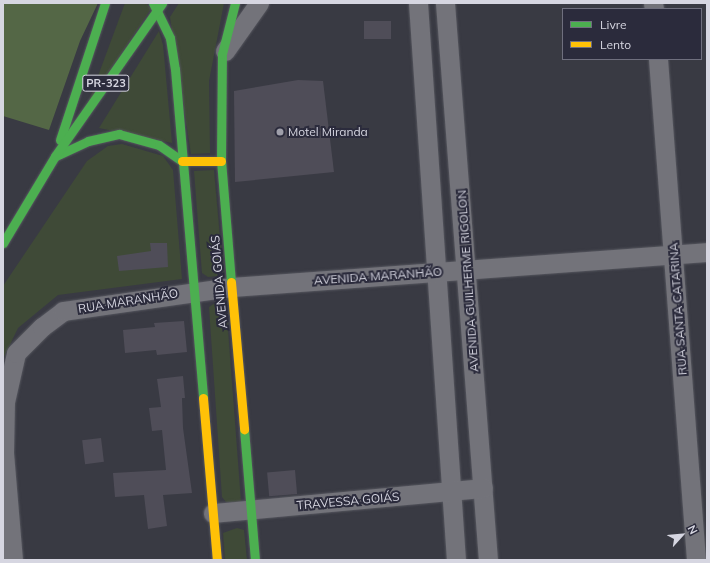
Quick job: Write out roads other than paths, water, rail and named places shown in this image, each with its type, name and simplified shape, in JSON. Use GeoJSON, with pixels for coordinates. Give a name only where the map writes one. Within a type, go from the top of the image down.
{"type":"FeatureCollection","features":[{"type":"Feature","properties":{"kind":"main road"},"geometry":{"type":"LineString","coordinates":[[55,156],[96,24],[105,3]]}},
{"type":"Feature","properties":{"kind":"main road","name":"AVENIDA GOIÁS"},"geometry":{"type":"LineString","coordinates":[[235,3],[222,54],[221,161],[255,560]]}},
{"type":"Feature","properties":{"kind":"main road"},"geometry":{"type":"LineString","coordinates":[[157,6],[170,38],[175,69],[216,560]]}},
{"type":"Feature","properties":{"kind":"main road","name":"PR-323"},"geometry":{"type":"LineString","coordinates":[[3,243],[55,156],[157,6]]}},
{"type":"Feature","properties":{"kind":"main road"},"geometry":{"type":"LineString","coordinates":[[55,156],[88,140],[119,134],[159,145],[182,161],[221,161]]}},
{"type":"Feature","properties":{"kind":"street"},"geometry":{"type":"LineString","coordinates":[[222,54],[258,3]]}},
{"type":"Feature","properties":{"kind":"street"},"geometry":{"type":"LineString","coordinates":[[418,3],[435,272],[456,560]]}},
{"type":"Feature","properties":{"kind":"street","name":"AVENIDA GUILHERME RIGOLON"},"geometry":{"type":"LineString","coordinates":[[445,3],[467,268],[488,560]]}},
{"type":"Feature","properties":{"kind":"street","name":"RUA SANTA CATARINA"},"geometry":{"type":"LineString","coordinates":[[658,60],[674,253],[696,560]]}},
{"type":"Feature","properties":{"kind":"street"},"geometry":{"type":"LineString","coordinates":[[421,63],[451,62]]}},
{"type":"Feature","properties":{"kind":"street","name":"AVENIDA MARANHÃO"},"geometry":{"type":"LineString","coordinates":[[193,291],[435,272],[467,268],[707,252]]}},
{"type":"Feature","properties":{"kind":"street","name":"RUA MARANHÃO"},"geometry":{"type":"LineString","coordinates":[[13,560],[4,453],[5,402],[16,353],[42,327],[63,311],[193,291]]}},
{"type":"Feature","properties":{"kind":"street","name":"TRAVESSA GOIÁS"},"geometry":{"type":"LineString","coordinates":[[213,514],[483,488]]}},
{"type":"Feature","properties":{"kind":"place","name":"Motel Miranda"},"geometry":{"type":"Point","coordinates":[280,132]}}]}
